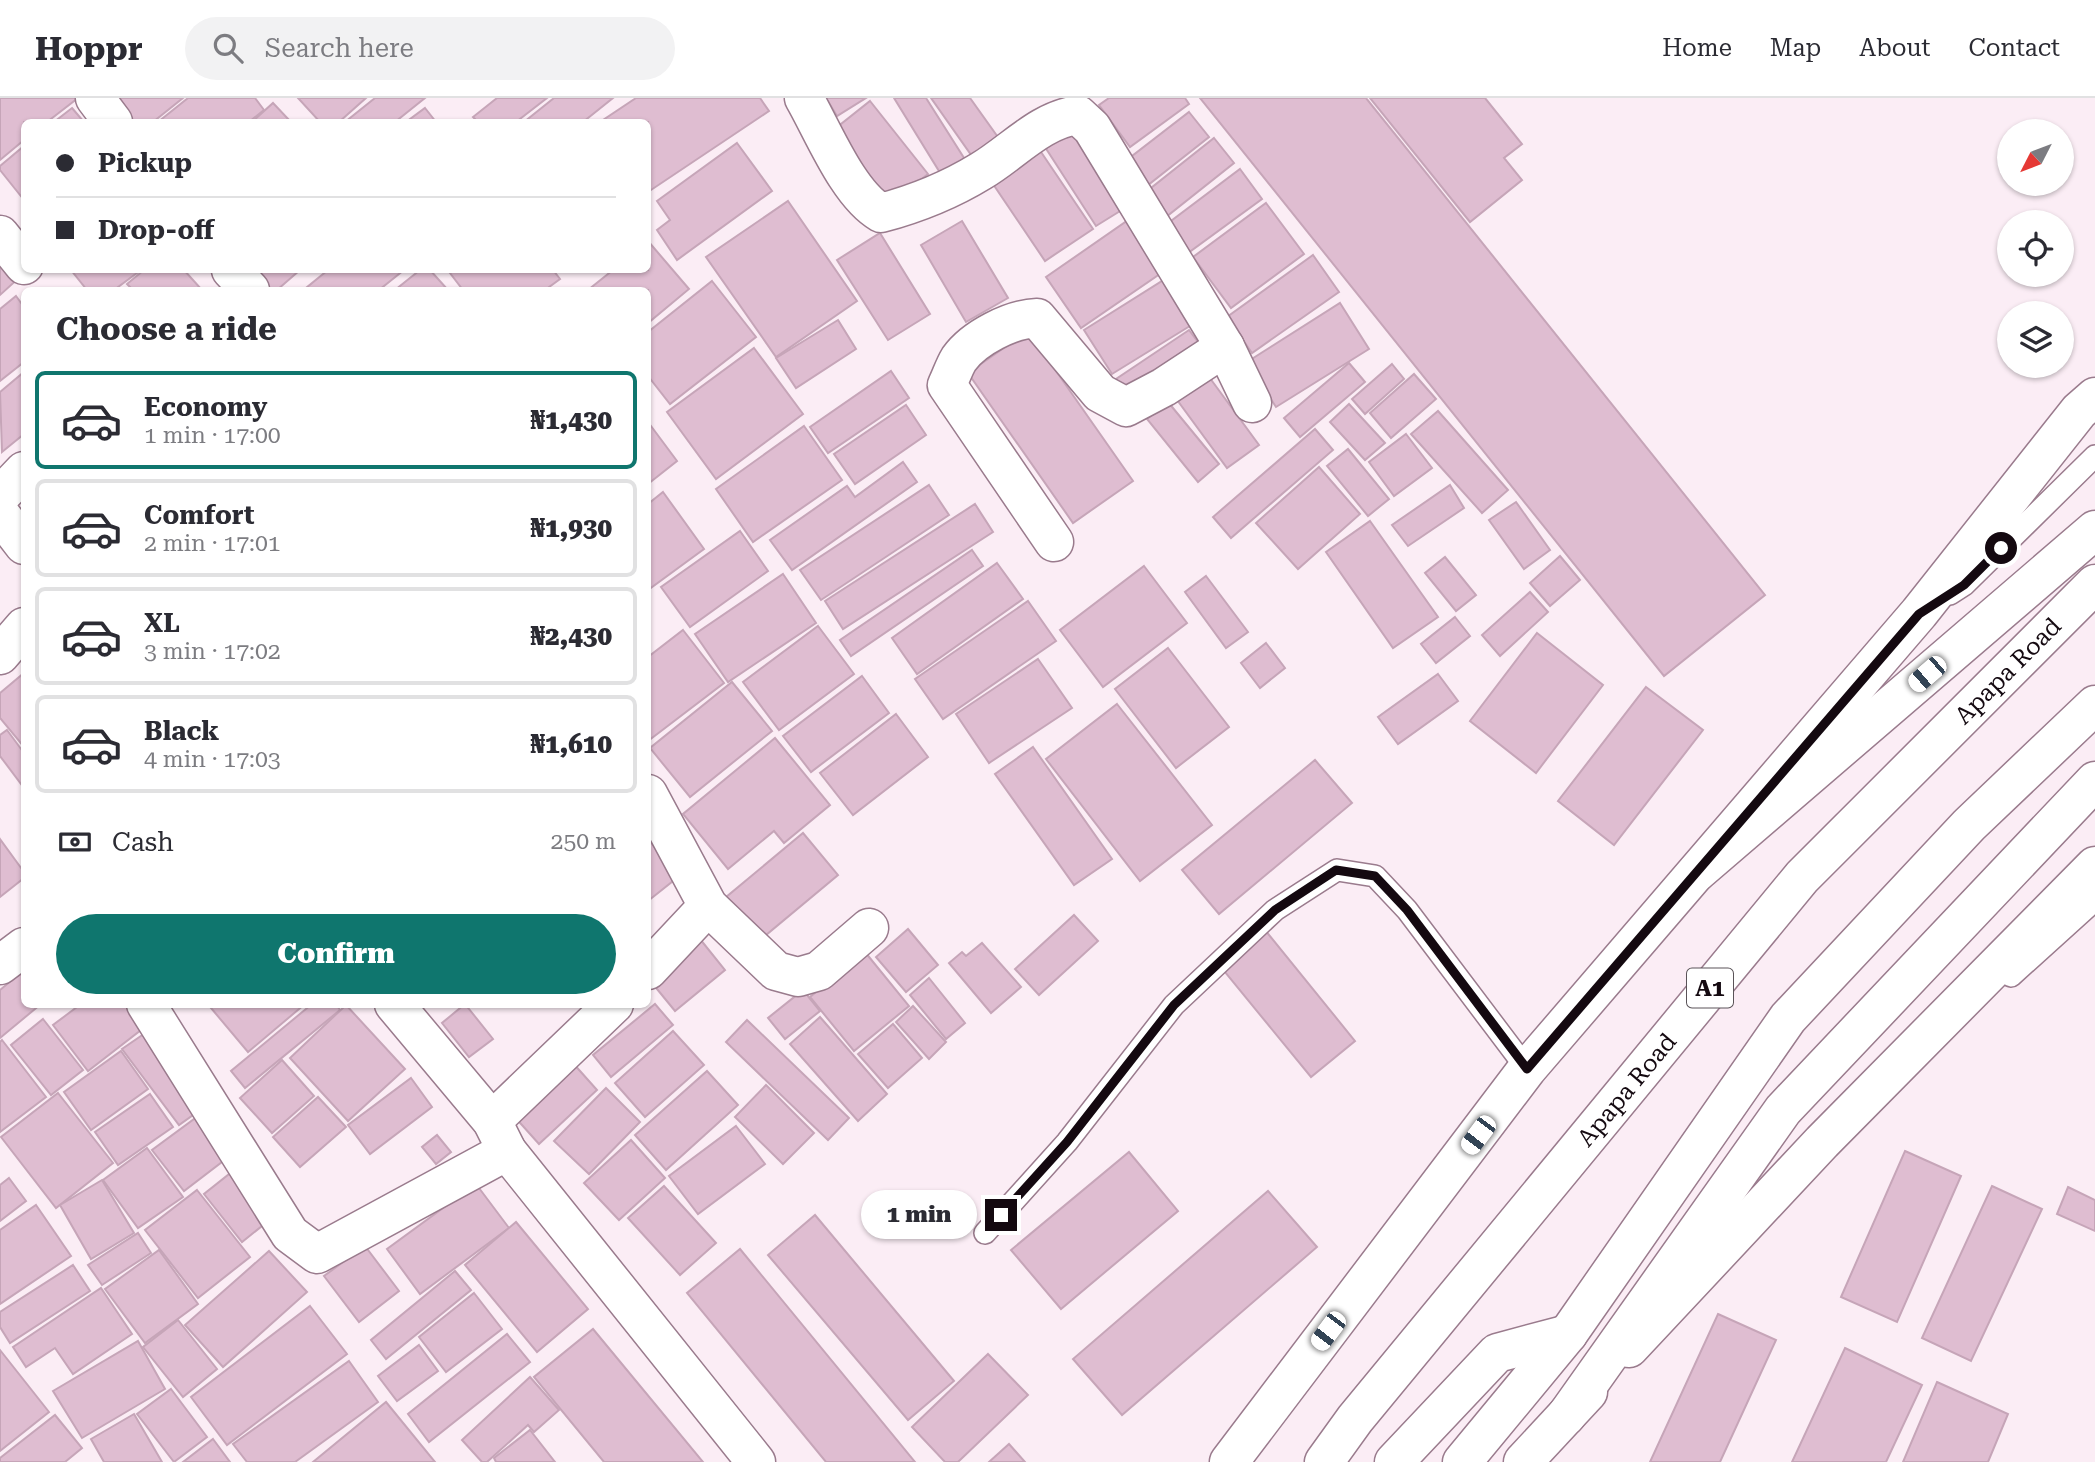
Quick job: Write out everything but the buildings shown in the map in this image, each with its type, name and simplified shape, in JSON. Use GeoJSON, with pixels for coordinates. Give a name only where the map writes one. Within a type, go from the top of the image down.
{"type":"FeatureCollection","features":[{"type":"Feature","properties":{"kind":"main road"},"geometry":{"type":"LineString","coordinates":[[94,98],[112,119]]}},
{"type":"Feature","properties":{"kind":"main road"},"geometry":{"type":"LineString","coordinates":[[804,98],[846,173],[869,206],[881,213],[936,195],[981,172],[1057,118],[1078,115],[1092,128],[1225,347],[1252,402]]}},
{"type":"Feature","properties":{"kind":"main road"},"geometry":{"type":"LineString","coordinates":[[0,235],[21,261]]}},
{"type":"Feature","properties":{"kind":"main road"},"geometry":{"type":"LineString","coordinates":[[31,273],[42,287]]}},
{"type":"Feature","properties":{"kind":"main road"},"geometry":{"type":"LineString","coordinates":[[234,273],[247,287]]}},
{"type":"Feature","properties":{"kind":"main road"},"geometry":{"type":"LineString","coordinates":[[1054,542],[947,385],[960,359],[976,343],[1021,319],[1037,318],[1100,393],[1126,407],[1164,387],[1225,347]]}},
{"type":"Feature","properties":{"kind":"main road"},"geometry":{"type":"LineString","coordinates":[[1229,1462],[1527,1069],[1919,614],[2087,404]]}},
{"type":"Feature","properties":{"kind":"main road"},"geometry":{"type":"LineString","coordinates":[[0,496],[21,474]]}},
{"type":"Feature","properties":{"kind":"main road"},"geometry":{"type":"LineString","coordinates":[[0,514],[21,541]]}},
{"type":"Feature","properties":{"kind":"main road"},"geometry":{"type":"LineString","coordinates":[[1697,872],[2095,530]]}},
{"type":"Feature","properties":{"kind":"main road","name":"Apapa Road"},"geometry":{"type":"LineString","coordinates":[[1324,1462],[1355,1419],[1802,877],[2095,584]]}},
{"type":"Feature","properties":{"kind":"main road"},"geometry":{"type":"LineString","coordinates":[[0,655],[21,630]]}},
{"type":"Feature","properties":{"kind":"main road"},"geometry":{"type":"LineString","coordinates":[[1462,1462],[1568,1334],[1788,1018],[1969,825],[2095,705]]}},
{"type":"Feature","properties":{"kind":"main road"},"geometry":{"type":"LineString","coordinates":[[1566,1416],[1783,1110],[2095,781]]}},
{"type":"Feature","properties":{"kind":"main road"},"geometry":{"type":"LineString","coordinates":[[651,800],[708,906],[776,971],[798,977],[819,971],[869,928]]}},
{"type":"Feature","properties":{"kind":"main road"},"geometry":{"type":"LineString","coordinates":[[1523,1462],[1822,1142],[2095,866]]}},
{"type":"Feature","properties":{"kind":"main road"},"geometry":{"type":"LineString","coordinates":[[651,967],[708,906]]}},
{"type":"Feature","properties":{"kind":"main road"},"geometry":{"type":"LineString","coordinates":[[0,965],[21,949]]}},
{"type":"Feature","properties":{"kind":"main road"},"geometry":{"type":"LineString","coordinates":[[149,1008],[290,1234],[317,1254],[499,1136],[611,1008]]}},
{"type":"Feature","properties":{"kind":"main road"},"geometry":{"type":"LineString","coordinates":[[397,1008],[756,1462]]}},
{"type":"Feature","properties":{"kind":"main road"},"geometry":{"type":"LineString","coordinates":[[1394,1462],[1497,1353],[1568,1334]]}},
{"type":"Feature","properties":{"kind":"main road"},"geometry":{"type":"LineString","coordinates":[[1300,1462],[1355,1419]]}},
{"type":"Feature","properties":{"kind":"lane"},"geometry":{"type":"LineString","coordinates":[[1919,614],[1964,585],[2095,456]]}},
{"type":"Feature","properties":{"kind":"lane"},"geometry":{"type":"LineString","coordinates":[[985,1233],[1067,1142],[1174,1005],[1275,910],[1336,870],[1375,876],[1407,910],[1527,1069]]}},
{"type":"Feature","properties":{"kind":"lane"},"geometry":{"type":"LineString","coordinates":[[1922,1041],[1997,988],[2095,900]]}},
{"type":"Feature","properties":{"kind":"route"},"geometry":{"type":"LineString","coordinates":[[1001,1215],[1067,1142],[1174,1005],[1275,910],[1336,870],[1375,876],[1407,910],[1527,1069],[1919,614],[1964,585],[2001,548]]}}]}
